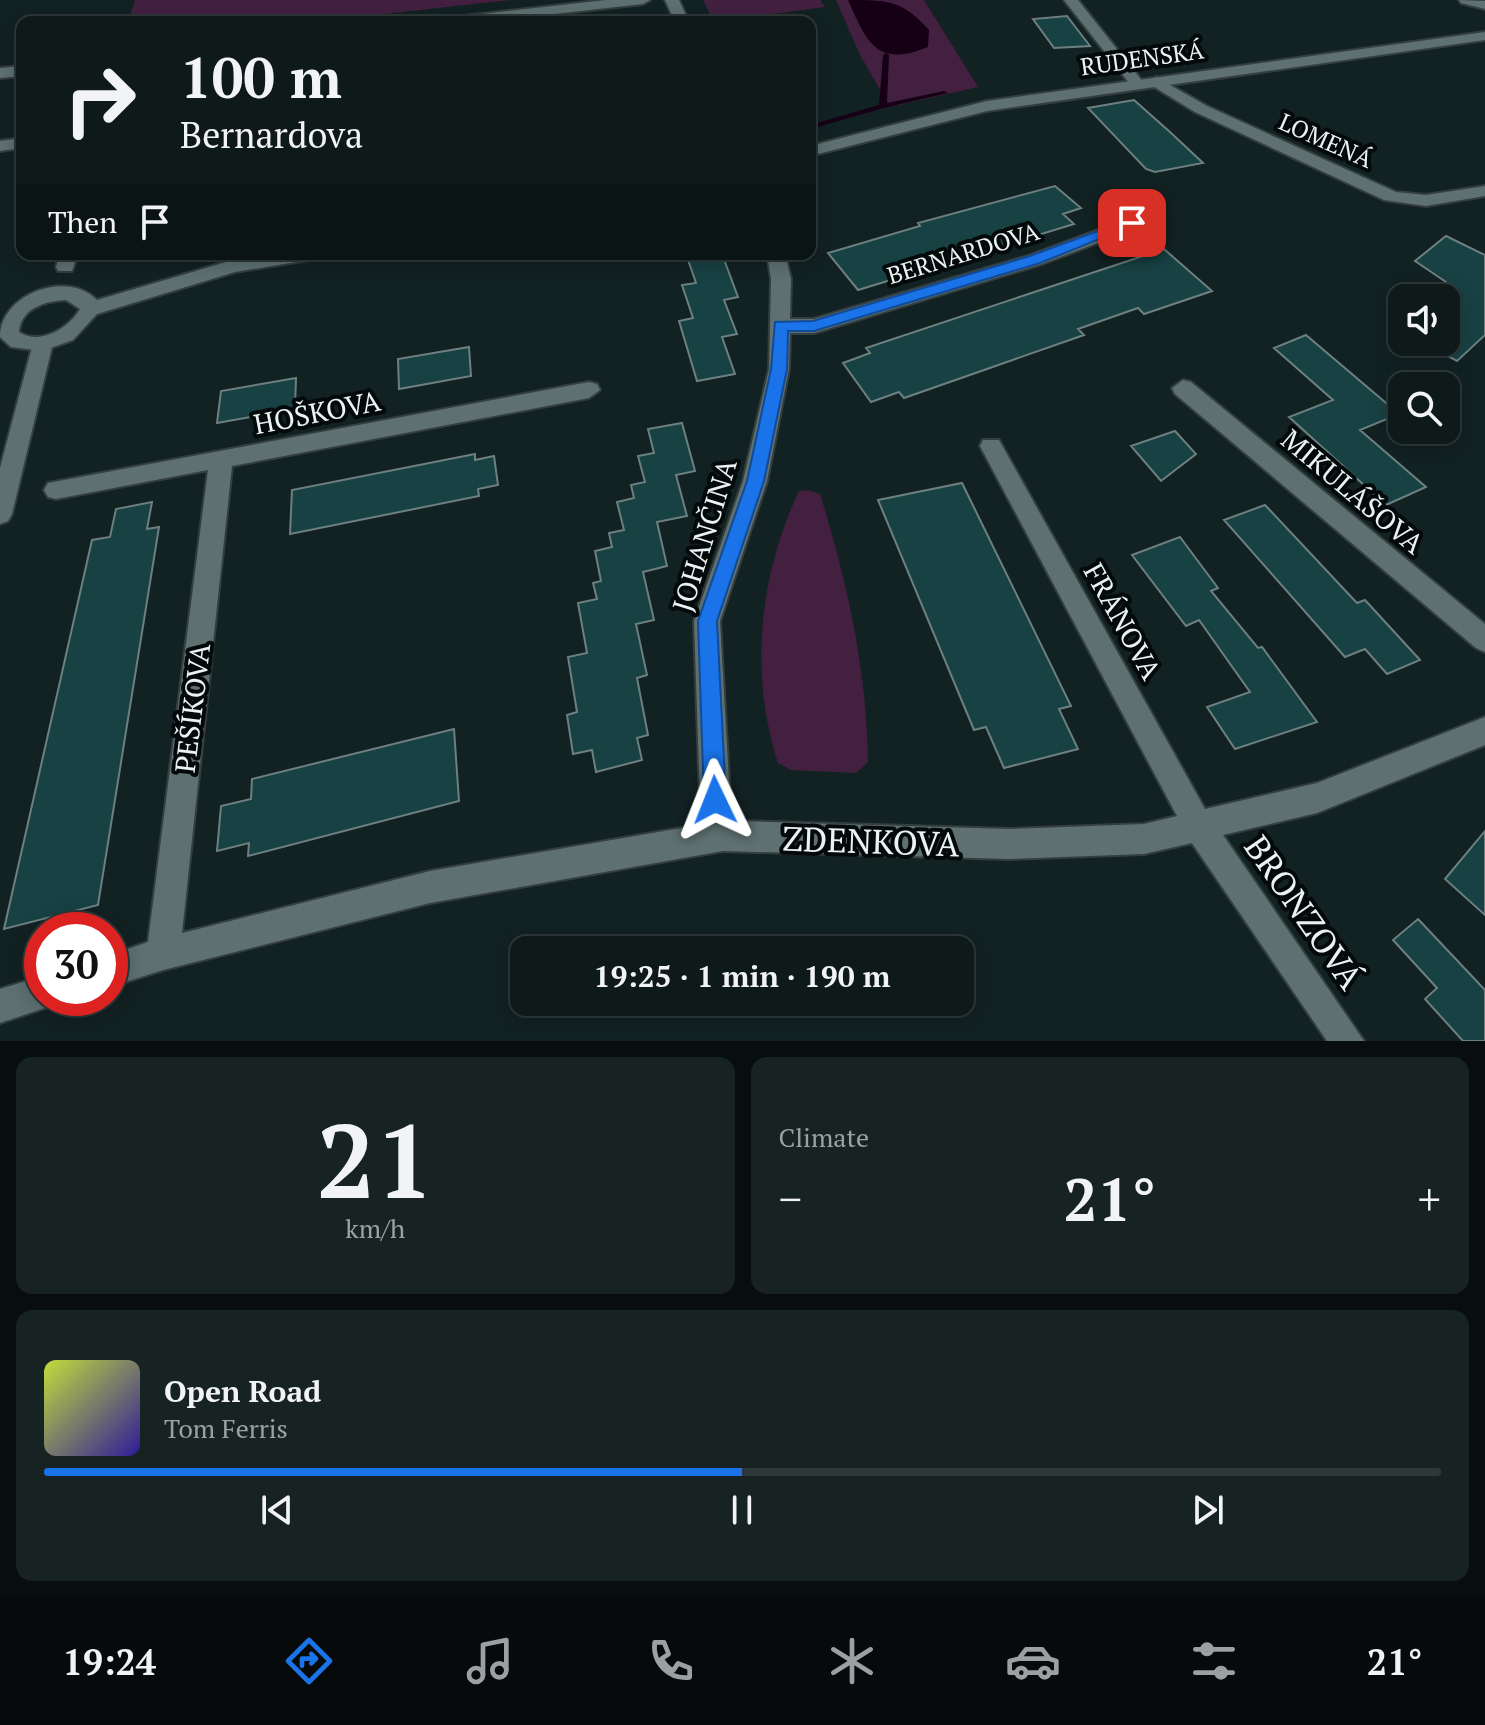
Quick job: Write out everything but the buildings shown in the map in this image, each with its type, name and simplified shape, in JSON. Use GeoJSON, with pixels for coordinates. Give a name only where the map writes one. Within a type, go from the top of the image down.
{"type":"FeatureCollection","features":[{"type":"Feature","properties":{"kind":"street"},"geometry":{"type":"LineString","coordinates":[[545,16],[643,0]]}},
{"type":"Feature","properties":{"kind":"street"},"geometry":{"type":"LineString","coordinates":[[1071,0],[1138,85]]}},
{"type":"Feature","properties":{"kind":"street"},"geometry":{"type":"LineString","coordinates":[[1466,0],[1485,5]]}},
{"type":"Feature","properties":{"kind":"street","name":"RUDENSKÁ"},"geometry":{"type":"LineString","coordinates":[[816,149],[987,106],[1485,36]]}},
{"type":"Feature","properties":{"kind":"street","name":"LOMENÁ"},"geometry":{"type":"LineString","coordinates":[[1156,82],[1201,109],[1390,196],[1406,201],[1431,201],[1485,191]]}},
{"type":"Feature","properties":{"kind":"street","name":"BERNARDOVA"},"geometry":{"type":"LineString","coordinates":[[780,326],[814,326],[828,322],[1035,260],[1157,214]]}},
{"type":"Feature","properties":{"kind":"street"},"geometry":{"type":"LineString","coordinates":[[90,309],[88,302],[75,294],[50,295],[26,306],[5,322],[14,340],[43,343],[75,329],[90,309],[233,266],[270,260]]}},
{"type":"Feature","properties":{"kind":"street","name":"JOHANČINA"},"geometry":{"type":"LineString","coordinates":[[723,836],[715,800],[707,621],[755,481],[779,369],[781,279],[777,260]]}},
{"type":"Feature","properties":{"kind":"street"},"geometry":{"type":"LineString","coordinates":[[0,514],[43,343]]}},
{"type":"Feature","properties":{"kind":"street","name":"MIKULÁŠOVA"},"geometry":{"type":"LineString","coordinates":[[1183,388],[1485,640]]}},
{"type":"Feature","properties":{"kind":"street","name":"HOŠKOVA"},"geometry":{"type":"LineString","coordinates":[[56,490],[589,390]]}},
{"type":"Feature","properties":{"kind":"street","name":"FRÁNOVA"},"geometry":{"type":"LineString","coordinates":[[991,446],[1198,826]]}},
{"type":"Feature","properties":{"kind":"street","name":"PEŠÍKOVA"},"geometry":{"type":"LineString","coordinates":[[163,954],[221,461]]}},
{"type":"Feature","properties":{"kind":"street","name":"ZDENKOVA"},"geometry":{"type":"LineString","coordinates":[[128,965],[430,887],[723,836],[1010,844],[1144,839],[1317,798],[1485,731]]}},
{"type":"Feature","properties":{"kind":"street","name":"BRONZOVÁ"},"geometry":{"type":"LineString","coordinates":[[1198,826],[1347,1041]]}},
{"type":"Feature","properties":{"kind":"street"},"geometry":{"type":"LineString","coordinates":[[0,1006],[24,999]]}},
{"type":"Feature","properties":{"kind":"shaded area"},"geometry":{"type":"Polygon","coordinates":[[[135,0],[511,0],[366,16],[130,16],[135,0]]]}},
{"type":"Feature","properties":{"kind":"shaded area"},"geometry":{"type":"Polygon","coordinates":[[[703,0],[820,0],[825,7],[758,16],[711,16],[703,0]]]}},
{"type":"Feature","properties":{"kind":"shaded area"},"geometry":{"type":"Polygon","coordinates":[[[836,0],[924,0],[978,87],[890,107],[860,55],[836,0]]]}},
{"type":"Feature","properties":{"kind":"shaded area"},"geometry":{"type":"Polygon","coordinates":[[[848,0],[874,0],[902,7],[929,30],[928,47],[897,55],[876,48],[861,28],[848,0]]]}},
{"type":"Feature","properties":{"kind":"shaded area"},"geometry":{"type":"Polygon","coordinates":[[[799,491],[820,494],[854,626],[864,694],[868,762],[856,773],[791,770],[778,763],[763,694],[761,660],[767,591],[785,523],[799,491]]]}},
{"type":"Feature","properties":{"kind":"waterway"},"geometry":{"type":"LineString","coordinates":[[883,106],[886,55]]}},
{"type":"Feature","properties":{"kind":"waterway"},"geometry":{"type":"LineString","coordinates":[[883,106],[944,93]]}},
{"type":"Feature","properties":{"kind":"waterway"},"geometry":{"type":"LineString","coordinates":[[816,125],[883,106]]}},
{"type":"Feature","properties":{"kind":"route"},"geometry":{"type":"LineString","coordinates":[[715,800],[707,621],[755,481],[779,369],[780,326],[814,326],[1035,260],[1132,223]]}}]}
